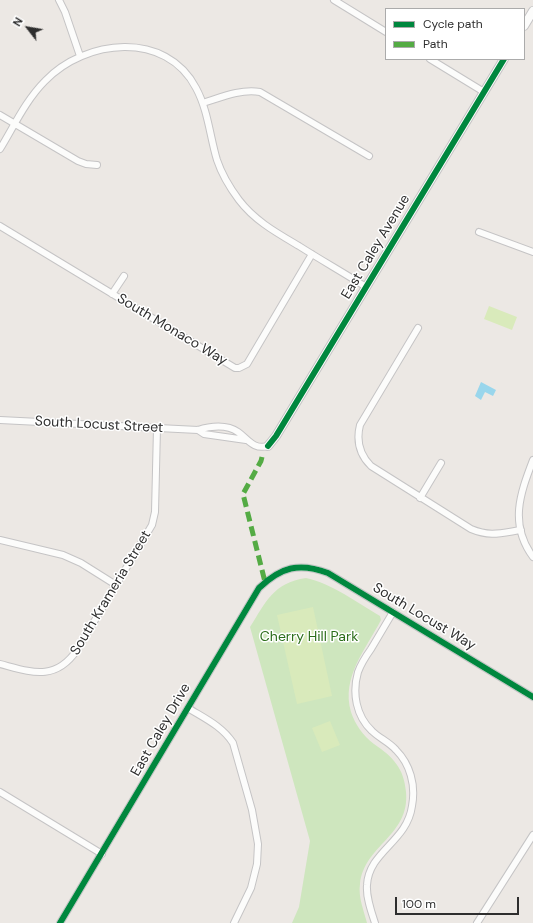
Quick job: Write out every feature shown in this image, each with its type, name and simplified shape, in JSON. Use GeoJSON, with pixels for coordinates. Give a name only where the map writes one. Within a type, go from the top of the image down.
{"type":"FeatureCollection","features":[{"type":"Feature","properties":{"kind":"street"},"geometry":{"type":"LineString","coordinates":[[59,0],[65,12],[80,56]]}},
{"type":"Feature","properties":{"kind":"street"},"geometry":{"type":"LineString","coordinates":[[334,0],[385,31]]}},
{"type":"Feature","properties":{"kind":"street"},"geometry":{"type":"LineString","coordinates":[[525,24],[533,11]]}},
{"type":"Feature","properties":{"kind":"street"},"geometry":{"type":"LineString","coordinates":[[0,149],[35,92],[45,80],[57,70],[80,56],[123,46],[136,47],[160,54],[175,63],[188,76],[196,87],[203,103],[217,160],[228,184],[250,213],[266,226],[366,287]]}},
{"type":"Feature","properties":{"kind":"street"},"geometry":{"type":"LineString","coordinates":[[432,60],[484,92]]}},
{"type":"Feature","properties":{"kind":"street","name":"East Caley Avenue"},"geometry":{"type":"LineString","coordinates":[[268,446],[276,436],[503,60]]}},
{"type":"Feature","properties":{"kind":"street"},"geometry":{"type":"LineString","coordinates":[[203,103],[240,91],[251,90],[260,92],[369,156]]}},
{"type":"Feature","properties":{"kind":"street"},"geometry":{"type":"LineString","coordinates":[[0,114],[78,161],[86,164],[97,164]]}},
{"type":"Feature","properties":{"kind":"street","name":"South Monaco Way"},"geometry":{"type":"LineString","coordinates":[[0,226],[235,368],[239,368],[247,364],[312,254]]}},
{"type":"Feature","properties":{"kind":"street"},"geometry":{"type":"LineString","coordinates":[[479,232],[533,252]]}},
{"type":"Feature","properties":{"kind":"street","name":"South Monaco Way"},"geometry":{"type":"LineString","coordinates":[[112,294],[124,276]]}},
{"type":"Feature","properties":{"kind":"street"},"geometry":{"type":"LineString","coordinates":[[418,328],[360,425],[358,438],[361,453],[370,466],[420,498],[480,533],[493,535],[521,530]]}},
{"type":"Feature","properties":{"kind":"street","name":"South Locust Street"},"geometry":{"type":"LineString","coordinates":[[0,420],[198,430],[204,434],[246,440],[260,447],[268,446]]}},
{"type":"Feature","properties":{"kind":"street","name":"South Krameria Street"},"geometry":{"type":"LineString","coordinates":[[0,664],[42,673],[49,672],[61,667],[77,650],[149,531],[154,519],[157,428]]}},
{"type":"Feature","properties":{"kind":"street"},"geometry":{"type":"LineString","coordinates":[[533,460],[523,486],[518,515],[526,546],[533,557]]}},
{"type":"Feature","properties":{"kind":"street"},"geometry":{"type":"LineString","coordinates":[[420,498],[441,463]]}},
{"type":"Feature","properties":{"kind":"street"},"geometry":{"type":"LineString","coordinates":[[0,540],[63,556],[81,564],[116,585]]}},
{"type":"Feature","properties":{"kind":"street","name":"South Locust Way"},"geometry":{"type":"LineString","coordinates":[[298,567],[311,567],[328,573],[533,697]]}},
{"type":"Feature","properties":{"kind":"street","name":"East Caley Drive"},"geometry":{"type":"LineString","coordinates":[[60,923],[259,588],[278,573],[298,567]]}},
{"type":"Feature","properties":{"kind":"street"},"geometry":{"type":"LineString","coordinates":[[374,923],[366,886],[368,876],[374,862],[400,834],[410,817],[413,792],[412,779],[404,761],[395,749],[368,726],[359,713],[355,700],[355,691],[360,666],[393,612]]}},
{"type":"Feature","properties":{"kind":"street"},"geometry":{"type":"LineString","coordinates":[[188,708],[221,729],[233,743],[252,810],[257,838],[257,864],[251,888],[234,923]]}},
{"type":"Feature","properties":{"kind":"street"},"geometry":{"type":"LineString","coordinates":[[0,792],[102,854]]}},
{"type":"Feature","properties":{"kind":"street"},"geometry":{"type":"LineString","coordinates":[[477,923],[532,835]]}},
{"type":"Feature","properties":{"kind":"green space"},"geometry":{"type":"Polygon","coordinates":[[[489,306],[517,317],[512,330],[484,319],[489,306]]]}},
{"type":"Feature","properties":{"kind":"green space","name":"Cherry Hill Park"},"geometry":{"type":"Polygon","coordinates":[[[306,578],[326,584],[344,594],[380,616],[381,620],[362,653],[352,675],[349,687],[349,699],[351,712],[360,730],[396,764],[403,776],[406,792],[405,807],[401,819],[394,830],[369,859],[363,871],[360,884],[360,894],[367,923],[292,923],[299,907],[310,841],[250,627],[266,602],[278,589],[286,584],[306,578]]]}},
{"type":"Feature","properties":{"kind":"green space"},"geometry":{"type":"Polygon","coordinates":[[[313,607],[332,696],[297,704],[277,615],[313,607]]]}},
{"type":"Feature","properties":{"kind":"green space"},"geometry":{"type":"Polygon","coordinates":[[[330,721],[340,745],[322,752],[312,728],[330,721]]]}},
{"type":"Feature","properties":{"kind":"water"},"geometry":{"type":"Polygon","coordinates":[[[481,382],[496,390],[493,396],[485,392],[481,400],[475,396],[481,382]]]}},
{"type":"Feature","properties":{"kind":"marked path"},"geometry":{"type":"LineString","coordinates":[[262,457],[243,494],[265,582]]}},
{"type":"Feature","properties":{"kind":"cycle path"},"geometry":{"type":"LineString","coordinates":[[268,446],[276,436],[503,60]]}},
{"type":"Feature","properties":{"kind":"cycle path"},"geometry":{"type":"LineString","coordinates":[[60,923],[259,588],[275,575],[283,571],[299,567],[328,573],[533,697]]}}]}
